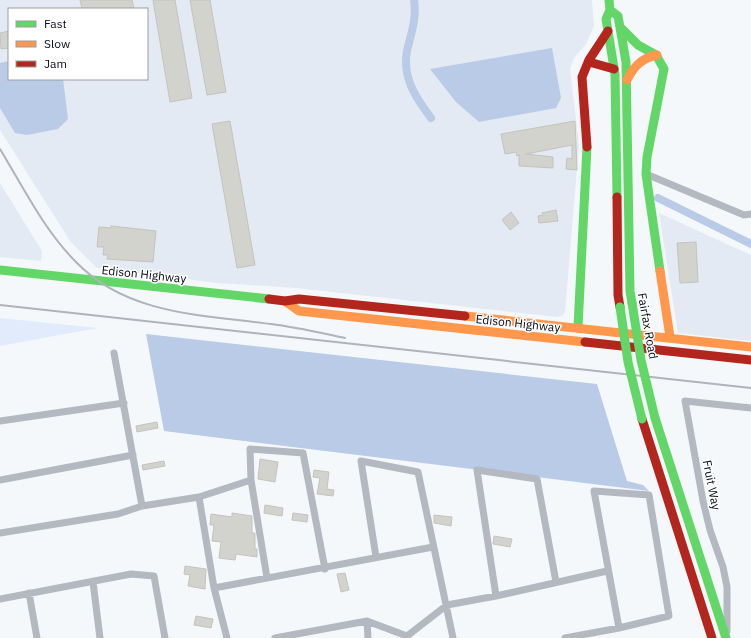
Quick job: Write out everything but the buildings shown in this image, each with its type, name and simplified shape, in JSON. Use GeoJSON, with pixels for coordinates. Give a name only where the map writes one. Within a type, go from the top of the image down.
{"type":"FeatureCollection","features":[{"type":"Feature","properties":{"kind":"main road","name":"Fairfax Road"},"geometry":{"type":"LineString","coordinates":[[608,0],[610,10],[606,19],[614,69],[618,295],[628,362],[642,418],[712,638]]}},
{"type":"Feature","properties":{"kind":"main road","name":"Fairfax Road"},"geometry":{"type":"LineString","coordinates":[[610,10],[618,16],[622,29],[626,81],[630,291],[641,360],[655,418],[727,638]]}},
{"type":"Feature","properties":{"kind":"main road"},"geometry":{"type":"LineString","coordinates":[[622,29],[639,45],[652,50],[657,55],[664,69],[647,157],[646,174],[670,337]]}},
{"type":"Feature","properties":{"kind":"main road"},"geometry":{"type":"LineString","coordinates":[[578,327],[588,157],[582,77],[583,69],[608,31]]}},
{"type":"Feature","properties":{"kind":"main road"},"geometry":{"type":"LineString","coordinates":[[626,81],[637,62],[642,58],[657,55]]}},
{"type":"Feature","properties":{"kind":"main road"},"geometry":{"type":"LineString","coordinates":[[589,62],[614,69]]}},
{"type":"Feature","properties":{"kind":"main road","name":"Edison Highway"},"geometry":{"type":"LineString","coordinates":[[0,270],[285,301],[299,299],[461,317],[578,327],[751,347]]}},
{"type":"Feature","properties":{"kind":"main road","name":"Edison Highway"},"geometry":{"type":"LineString","coordinates":[[285,301],[299,310],[751,360]]}},
{"type":"Feature","properties":{"kind":"street"},"geometry":{"type":"LineString","coordinates":[[646,174],[744,215],[751,214]]}},
{"type":"Feature","properties":{"kind":"street"},"geometry":{"type":"LineString","coordinates":[[114,353],[142,506]]}},
{"type":"Feature","properties":{"kind":"street","name":"Fruit Way"},"geometry":{"type":"LineString","coordinates":[[727,638],[727,587],[723,567],[710,530],[703,501],[685,401],[751,408]]}},
{"type":"Feature","properties":{"kind":"street"},"geometry":{"type":"LineString","coordinates":[[0,421],[124,403]]}},
{"type":"Feature","properties":{"kind":"street"},"geometry":{"type":"LineString","coordinates":[[267,578],[251,480],[250,449],[303,454],[326,569]]}},
{"type":"Feature","properties":{"kind":"street"},"geometry":{"type":"LineString","coordinates":[[0,480],[133,455]]}},
{"type":"Feature","properties":{"kind":"street"},"geometry":{"type":"LineString","coordinates":[[376,557],[361,462],[418,472],[453,638]]}},
{"type":"Feature","properties":{"kind":"street"},"geometry":{"type":"LineString","coordinates":[[496,596],[477,470],[537,479],[556,582]]}},
{"type":"Feature","properties":{"kind":"street"},"geometry":{"type":"LineString","coordinates":[[0,533],[118,514],[142,506],[199,497],[251,480]]}},
{"type":"Feature","properties":{"kind":"street"},"geometry":{"type":"LineString","coordinates":[[565,638],[619,628],[669,616],[649,495],[594,491],[607,570],[619,628]]}},
{"type":"Feature","properties":{"kind":"street"},"geometry":{"type":"LineString","coordinates":[[199,497],[214,588],[227,638]]}},
{"type":"Feature","properties":{"kind":"street"},"geometry":{"type":"LineString","coordinates":[[214,588],[326,569],[376,557],[434,547]]}},
{"type":"Feature","properties":{"kind":"street"},"geometry":{"type":"LineString","coordinates":[[275,638],[367,621],[407,636],[447,605],[496,596],[607,570]]}},
{"type":"Feature","properties":{"kind":"street"},"geometry":{"type":"LineString","coordinates":[[0,599],[130,574],[154,576],[165,638]]}},
{"type":"Feature","properties":{"kind":"street"},"geometry":{"type":"LineString","coordinates":[[93,582],[100,638]]}},
{"type":"Feature","properties":{"kind":"street"},"geometry":{"type":"LineString","coordinates":[[29,593],[37,638]]}},
{"type":"Feature","properties":{"kind":"street"},"geometry":{"type":"LineString","coordinates":[[367,621],[368,638]]}},
{"type":"Feature","properties":{"kind":"shaded area"},"geometry":{"type":"Polygon","coordinates":[[[0,0],[592,0],[594,26],[586,44],[574,58],[570,69],[579,145],[565,312],[562,316],[557,317],[296,288],[217,283],[97,268],[70,241],[0,130],[0,0]]]}},
{"type":"Feature","properties":{"kind":"shaded area"},"geometry":{"type":"Polygon","coordinates":[[[0,183],[42,251],[41,261],[0,257],[0,183]]]}},
{"type":"Feature","properties":{"kind":"shaded area"},"geometry":{"type":"Polygon","coordinates":[[[659,213],[751,255],[751,341],[678,333],[659,213]]]}},
{"type":"Feature","properties":{"kind":"shaded area"},"geometry":{"type":"Polygon","coordinates":[[[0,318],[98,328],[0,346],[0,318]]]}},
{"type":"Feature","properties":{"kind":"water"},"geometry":{"type":"Polygon","coordinates":[[[552,48],[561,98],[556,108],[479,122],[456,102],[430,69],[552,48]]]}},
{"type":"Feature","properties":{"kind":"water"},"geometry":{"type":"Polygon","coordinates":[[[8,61],[8,80],[63,80],[68,119],[58,129],[27,135],[15,133],[0,108],[0,63],[8,61]]]}},
{"type":"Feature","properties":{"kind":"water"},"geometry":{"type":"Polygon","coordinates":[[[146,334],[597,384],[627,481],[643,485],[649,491],[164,431],[146,334]]]}},
{"type":"Feature","properties":{"kind":"waterway"},"geometry":{"type":"LineString","coordinates":[[414,0],[414,20],[406,61],[408,79],[415,95],[431,118]]}},
{"type":"Feature","properties":{"kind":"waterway"},"geometry":{"type":"LineString","coordinates":[[658,198],[751,244]]}},
{"type":"Feature","properties":{"kind":"railway"},"geometry":{"type":"LineString","coordinates":[[0,149],[35,208],[64,250],[96,280],[118,293],[142,303],[167,310],[271,324],[345,338]]}},
{"type":"Feature","properties":{"kind":"railway"},"geometry":{"type":"LineString","coordinates":[[0,305],[751,388]]}},
{"type":"Feature","properties":{"kind":"traffic: fast"},"geometry":{"type":"LineString","coordinates":[[609,0],[610,10],[606,19],[615,74],[617,197]]}},
{"type":"Feature","properties":{"kind":"traffic: fast"},"geometry":{"type":"LineString","coordinates":[[610,10],[618,16],[626,62],[630,291],[632,303]]}},
{"type":"Feature","properties":{"kind":"traffic: fast"},"geometry":{"type":"LineString","coordinates":[[622,29],[638,45],[656,55],[664,69],[647,157],[646,174],[660,271]]}},
{"type":"Feature","properties":{"kind":"traffic: fast"},"geometry":{"type":"LineString","coordinates":[[578,327],[587,147]]}},
{"type":"Feature","properties":{"kind":"traffic: fast"},"geometry":{"type":"LineString","coordinates":[[0,270],[269,299]]}},
{"type":"Feature","properties":{"kind":"traffic: fast"},"geometry":{"type":"LineString","coordinates":[[632,303],[641,360],[655,418]]}},
{"type":"Feature","properties":{"kind":"traffic: fast"},"geometry":{"type":"LineString","coordinates":[[620,307],[628,362],[642,419]]}},
{"type":"Feature","properties":{"kind":"traffic: fast"},"geometry":{"type":"LineString","coordinates":[[655,418],[726,638]]}},
{"type":"Feature","properties":{"kind":"traffic: slow"},"geometry":{"type":"LineString","coordinates":[[627,80],[639,63],[647,58],[657,55]]}},
{"type":"Feature","properties":{"kind":"traffic: slow"},"geometry":{"type":"LineString","coordinates":[[660,271],[670,337]]}},
{"type":"Feature","properties":{"kind":"traffic: slow"},"geometry":{"type":"LineString","coordinates":[[285,301],[299,311],[585,342]]}},
{"type":"Feature","properties":{"kind":"traffic: slow"},"geometry":{"type":"LineString","coordinates":[[465,316],[751,347]]}},
{"type":"Feature","properties":{"kind":"traffic: jam"},"geometry":{"type":"LineString","coordinates":[[587,147],[582,77],[589,60],[608,31]]}},
{"type":"Feature","properties":{"kind":"traffic: jam"},"geometry":{"type":"LineString","coordinates":[[589,62],[614,69]]}},
{"type":"Feature","properties":{"kind":"traffic: jam"},"geometry":{"type":"LineString","coordinates":[[617,197],[618,295],[620,307]]}},
{"type":"Feature","properties":{"kind":"traffic: jam"},"geometry":{"type":"LineString","coordinates":[[269,299],[285,301],[299,299],[465,316]]}},
{"type":"Feature","properties":{"kind":"traffic: jam"},"geometry":{"type":"LineString","coordinates":[[585,342],[751,360]]}},
{"type":"Feature","properties":{"kind":"traffic: jam"},"geometry":{"type":"LineString","coordinates":[[642,419],[712,638]]}}]}
